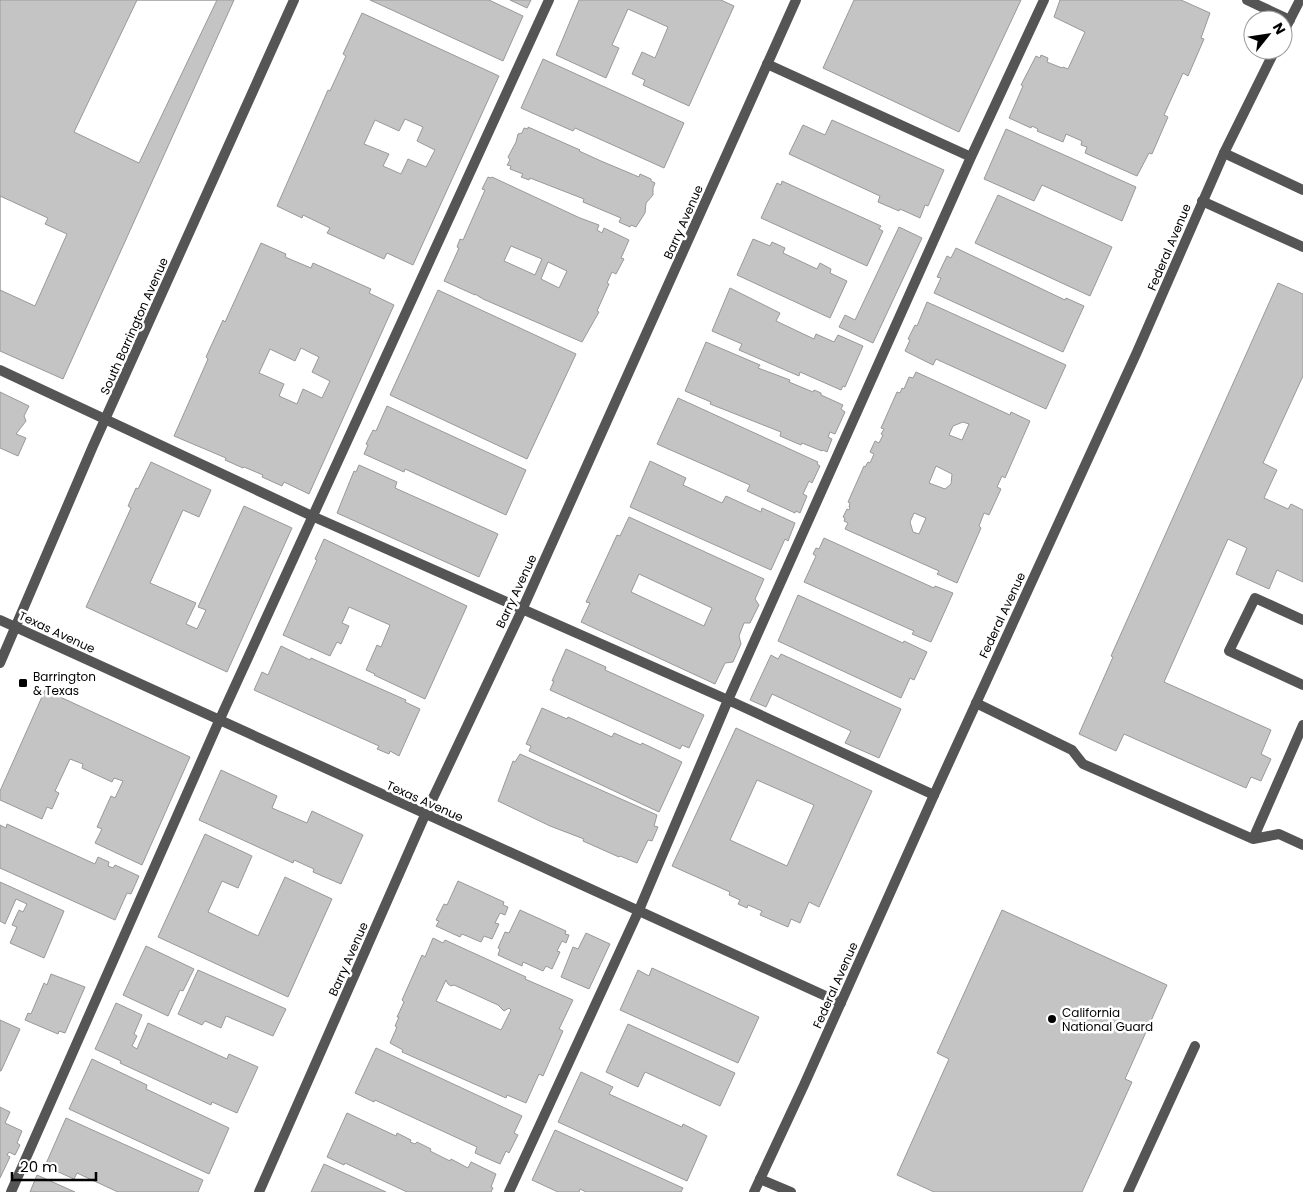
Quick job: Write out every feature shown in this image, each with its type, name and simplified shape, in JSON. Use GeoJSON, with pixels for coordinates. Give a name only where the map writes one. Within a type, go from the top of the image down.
{"type":"FeatureCollection","features":[{"type":"Feature","properties":{"kind":"street","name":"South Barrington Avenue"},"geometry":{"type":"LineString","coordinates":[[0,663],[105,419],[294,0]]}},
{"type":"Feature","properties":{"kind":"street"},"geometry":{"type":"LineString","coordinates":[[11,1192],[219,721],[549,0]]}},
{"type":"Feature","properties":{"kind":"street","name":"Barry Avenue"},"geometry":{"type":"LineString","coordinates":[[259,1192],[425,815],[522,610],[796,0]]}},
{"type":"Feature","properties":{"kind":"street"},"geometry":{"type":"LineString","coordinates":[[509,1192],[639,910],[728,700],[971,157],[1044,0]]}},
{"type":"Feature","properties":{"kind":"street"},"geometry":{"type":"LineString","coordinates":[[1247,0],[1268,10]]}},
{"type":"Feature","properties":{"kind":"street"},"geometry":{"type":"LineString","coordinates":[[1293,14],[1300,0]]}},
{"type":"Feature","properties":{"kind":"street","name":"Federal Avenue"},"geometry":{"type":"LineString","coordinates":[[754,1192],[1137,352],[1202,201],[1270,60]]}},
{"type":"Feature","properties":{"kind":"street"},"geometry":{"type":"LineString","coordinates":[[768,64],[971,157]]}},
{"type":"Feature","properties":{"kind":"street"},"geometry":{"type":"LineString","coordinates":[[1224,153],[1303,190]]}},
{"type":"Feature","properties":{"kind":"street"},"geometry":{"type":"LineString","coordinates":[[1202,201],[1303,247]]}},
{"type":"Feature","properties":{"kind":"street"},"geometry":{"type":"LineString","coordinates":[[0,370],[312,516],[728,700],[934,795]]}},
{"type":"Feature","properties":{"kind":"street"},"geometry":{"type":"LineString","coordinates":[[1303,620],[1255,598],[1229,651],[1303,685]]}},
{"type":"Feature","properties":{"kind":"street","name":"Texas Avenue"},"geometry":{"type":"LineString","coordinates":[[0,620],[841,1003]]}},
{"type":"Feature","properties":{"kind":"street"},"geometry":{"type":"LineString","coordinates":[[976,703],[1072,750],[1082,764],[1253,839],[1278,834],[1303,845]]}},
{"type":"Feature","properties":{"kind":"street"},"geometry":{"type":"LineString","coordinates":[[1253,839],[1303,725]]}},
{"type":"Feature","properties":{"kind":"street"},"geometry":{"type":"LineString","coordinates":[[1128,1192],[1195,1046]]}},
{"type":"Feature","properties":{"kind":"street"},"geometry":{"type":"LineString","coordinates":[[760,1179],[791,1192]]}},
{"type":"Feature","properties":{"kind":"building"},"geometry":{"type":"Polygon","coordinates":[[[0,0],[234,0],[63,379],[0,351],[0,0]]]}},
{"type":"Feature","properties":{"kind":"building"},"geometry":{"type":"Polygon","coordinates":[[[137,0],[217,0],[139,163],[74,132],[137,0]]]}},
{"type":"Feature","properties":{"kind":"building"},"geometry":{"type":"Polygon","coordinates":[[[370,0],[489,0],[523,16],[503,61],[370,0]]]}},
{"type":"Feature","properties":{"kind":"building"},"geometry":{"type":"Polygon","coordinates":[[[510,0],[531,0],[527,8],[510,0]]]}},
{"type":"Feature","properties":{"kind":"building"},"geometry":{"type":"Polygon","coordinates":[[[579,0],[721,0],[734,6],[689,106],[643,85],[645,80],[632,74],[642,52],[655,58],[668,27],[628,9],[612,45],[619,48],[606,78],[556,55],[579,0]]]}},
{"type":"Feature","properties":{"kind":"building"},"geometry":{"type":"Polygon","coordinates":[[[854,0],[1021,0],[959,132],[823,68],[854,0]]]}},
{"type":"Feature","properties":{"kind":"building"},"geometry":{"type":"Polygon","coordinates":[[[1060,0],[1181,0],[1210,13],[1201,38],[1204,39],[1188,76],[1183,73],[1164,115],[1168,117],[1152,154],[1149,153],[1137,176],[1085,153],[1087,147],[1081,145],[1082,141],[1066,134],[1063,142],[1037,131],[1038,129],[1032,126],[1031,128],[1009,118],[1023,86],[1021,85],[1036,56],[1040,58],[1041,55],[1048,58],[1047,62],[1068,69],[1085,32],[1054,17],[1060,0]]]}},
{"type":"Feature","properties":{"kind":"building"},"geometry":{"type":"Polygon","coordinates":[[[362,13],[499,76],[413,265],[387,253],[384,259],[327,233],[330,228],[303,215],[302,218],[277,206],[328,90],[330,91],[346,56],[343,54],[362,13]],[[405,119],[399,131],[375,120],[364,144],[389,154],[383,166],[401,174],[408,159],[426,167],[435,150],[417,141],[423,127],[405,119]]]}},
{"type":"Feature","properties":{"kind":"building"},"geometry":{"type":"Polygon","coordinates":[[[543,59],[684,123],[664,168],[575,128],[573,131],[521,108],[543,59]]]}},
{"type":"Feature","properties":{"kind":"building"},"geometry":{"type":"Polygon","coordinates":[[[832,120],[944,170],[928,206],[925,205],[920,218],[878,202],[880,196],[789,154],[803,125],[825,135],[832,120]]]}},
{"type":"Feature","properties":{"kind":"building"},"geometry":{"type":"Polygon","coordinates":[[[528,127],[601,161],[639,177],[640,174],[651,179],[655,183],[653,195],[646,203],[645,213],[636,227],[631,225],[630,227],[619,222],[621,218],[583,202],[584,199],[530,178],[529,180],[521,177],[523,174],[510,169],[511,166],[507,165],[510,160],[508,157],[518,134],[522,133],[524,128],[528,129],[528,127]]]}},
{"type":"Feature","properties":{"kind":"building"},"geometry":{"type":"Polygon","coordinates":[[[1006,129],[1136,187],[1122,221],[1042,185],[1034,201],[984,179],[1006,129]]]}},
{"type":"Feature","properties":{"kind":"building"},"geometry":{"type":"Polygon","coordinates":[[[488,177],[492,177],[599,225],[597,230],[602,233],[604,228],[629,240],[621,258],[624,259],[616,274],[612,272],[607,283],[609,284],[597,311],[599,312],[582,342],[444,281],[459,248],[457,247],[460,239],[463,240],[485,190],[482,189],[488,177]],[[511,246],[504,261],[535,275],[542,259],[511,246]],[[548,262],[541,279],[559,288],[567,271],[548,262]]]}},
{"type":"Feature","properties":{"kind":"building"},"geometry":{"type":"Polygon","coordinates":[[[782,181],[881,226],[879,229],[883,231],[867,266],[761,218],[777,183],[781,185],[782,181]]]}},
{"type":"Feature","properties":{"kind":"building"},"geometry":{"type":"Polygon","coordinates":[[[998,195],[1112,247],[1090,296],[975,243],[998,195]]]}},
{"type":"Feature","properties":{"kind":"building"},"geometry":{"type":"Polygon","coordinates":[[[0,196],[48,218],[45,224],[67,234],[35,306],[0,290],[0,196]]]}},
{"type":"Feature","properties":{"kind":"building"},"geometry":{"type":"Polygon","coordinates":[[[899,227],[922,238],[873,343],[839,327],[845,315],[855,320],[899,227]]]}},
{"type":"Feature","properties":{"kind":"building"},"geometry":{"type":"Polygon","coordinates":[[[753,239],[770,246],[772,242],[785,248],[783,253],[817,269],[820,263],[831,269],[830,273],[847,281],[830,318],[737,275],[753,239]]]}},
{"type":"Feature","properties":{"kind":"building"},"geometry":{"type":"Polygon","coordinates":[[[261,243],[286,254],[285,257],[311,268],[313,263],[371,289],[369,293],[394,305],[309,494],[284,482],[282,486],[262,477],[263,475],[243,468],[225,460],[226,458],[174,436],[208,359],[206,357],[223,320],[225,322],[261,243]],[[301,348],[295,361],[270,349],[259,373],[284,384],[279,396],[297,404],[303,389],[322,398],[330,381],[312,372],[319,357],[301,348]]]}},
{"type":"Feature","properties":{"kind":"building"},"geometry":{"type":"Polygon","coordinates":[[[956,248],[1065,300],[1066,298],[1084,306],[1063,352],[934,293],[941,278],[937,277],[947,256],[951,258],[956,248]]]}},
{"type":"Feature","properties":{"kind":"building"},"geometry":{"type":"Polygon","coordinates":[[[1278,283],[1303,294],[1303,376],[1263,463],[1277,470],[1264,498],[1288,509],[1291,504],[1303,510],[1303,582],[1277,570],[1269,589],[1236,574],[1247,548],[1228,539],[1164,682],[1271,730],[1261,754],[1271,759],[1261,781],[1251,777],[1246,788],[1124,734],[1116,751],[1079,734],[1113,657],[1111,656],[1278,283]]]}},
{"type":"Feature","properties":{"kind":"building"},"geometry":{"type":"Polygon","coordinates":[[[730,288],[780,313],[776,321],[814,339],[816,334],[834,342],[838,335],[863,346],[845,387],[843,386],[841,390],[800,372],[799,376],[739,350],[742,344],[712,331],[730,288]]]}},
{"type":"Feature","properties":{"kind":"building"},"geometry":{"type":"Polygon","coordinates":[[[438,290],[576,354],[527,459],[390,395],[438,290]]]}},
{"type":"Feature","properties":{"kind":"building"},"geometry":{"type":"Polygon","coordinates":[[[927,302],[1066,365],[1046,409],[936,359],[933,365],[905,351],[910,340],[908,339],[915,325],[917,326],[927,302]]]}},
{"type":"Feature","properties":{"kind":"building"},"geometry":{"type":"Polygon","coordinates":[[[706,342],[760,365],[758,368],[790,380],[789,382],[813,392],[814,390],[821,393],[821,395],[843,405],[841,409],[845,412],[835,434],[830,432],[828,437],[832,439],[827,452],[802,443],[801,445],[780,436],[781,432],[710,404],[711,402],[685,391],[706,342]]]}},
{"type":"Feature","properties":{"kind":"building"},"geometry":{"type":"Polygon","coordinates":[[[916,372],[1010,415],[1011,412],[1030,421],[1005,478],[1002,476],[997,487],[1001,489],[989,515],[984,513],[979,526],[981,528],[957,583],[937,574],[939,571],[845,529],[848,523],[844,521],[845,518],[843,517],[847,509],[849,510],[850,508],[850,503],[848,502],[864,466],[868,462],[870,463],[874,454],[870,452],[875,441],[879,443],[883,435],[881,434],[884,429],[881,428],[897,392],[900,393],[902,388],[904,389],[909,377],[913,378],[916,372]],[[963,422],[953,426],[949,435],[962,440],[969,424],[963,422]],[[936,466],[929,483],[945,489],[951,484],[952,474],[936,466]],[[914,513],[910,522],[913,532],[919,534],[926,518],[914,513]]]}},
{"type":"Feature","properties":{"kind":"building"},"geometry":{"type":"Polygon","coordinates":[[[0,392],[29,406],[24,416],[26,421],[16,434],[26,438],[18,456],[0,448],[0,392]]]}},
{"type":"Feature","properties":{"kind":"building"},"geometry":{"type":"Polygon","coordinates":[[[678,398],[818,462],[817,464],[820,466],[812,483],[809,481],[803,494],[807,496],[800,513],[796,511],[795,513],[747,491],[750,485],[657,444],[678,398]]]}},
{"type":"Feature","properties":{"kind":"building"},"geometry":{"type":"Polygon","coordinates":[[[387,406],[526,470],[506,515],[405,469],[404,472],[364,454],[368,445],[366,444],[373,430],[376,431],[387,406]]]}},
{"type":"Feature","properties":{"kind":"building"},"geometry":{"type":"Polygon","coordinates":[[[650,461],[686,478],[683,485],[722,503],[726,496],[761,512],[762,508],[795,523],[788,541],[785,539],[771,570],[630,507],[650,461]]]}},
{"type":"Feature","properties":{"kind":"building"},"geometry":{"type":"Polygon","coordinates":[[[151,462],[211,490],[199,517],[183,510],[150,583],[196,603],[186,624],[197,629],[206,610],[198,607],[244,506],[292,528],[227,672],[86,607],[131,508],[128,506],[136,488],[138,489],[151,462]]]}},
{"type":"Feature","properties":{"kind":"building"},"geometry":{"type":"Polygon","coordinates":[[[359,465],[397,482],[395,488],[498,534],[479,577],[337,513],[354,471],[356,472],[359,465]]]}},
{"type":"Feature","properties":{"kind":"building"},"geometry":{"type":"Polygon","coordinates":[[[629,517],[764,579],[755,599],[759,605],[750,623],[744,623],[739,636],[741,644],[733,662],[725,663],[715,684],[581,622],[590,603],[586,602],[617,535],[620,536],[629,517]],[[639,574],[631,592],[704,626],[712,608],[639,574]]]}},
{"type":"Feature","properties":{"kind":"building"},"geometry":{"type":"Polygon","coordinates":[[[824,538],[934,588],[935,586],[953,593],[931,642],[912,634],[914,631],[804,582],[816,556],[813,554],[816,548],[819,549],[824,538]]]}},
{"type":"Feature","properties":{"kind":"building"},"geometry":{"type":"Polygon","coordinates":[[[324,539],[467,606],[425,699],[366,670],[377,645],[381,647],[390,625],[349,607],[342,623],[349,626],[341,644],[337,642],[330,656],[283,635],[317,560],[315,559],[324,539]]]}},
{"type":"Feature","properties":{"kind":"building"},"geometry":{"type":"Polygon","coordinates":[[[798,595],[927,652],[914,680],[910,678],[901,698],[778,641],[798,595]]]}},
{"type":"Feature","properties":{"kind":"building"},"geometry":{"type":"Polygon","coordinates":[[[281,646],[406,700],[405,702],[420,709],[399,756],[390,751],[389,754],[377,749],[379,746],[254,690],[262,672],[268,675],[281,646]]]}},
{"type":"Feature","properties":{"kind":"building"},"geometry":{"type":"Polygon","coordinates":[[[566,649],[606,667],[605,670],[704,715],[689,748],[682,745],[680,749],[550,690],[566,649]]]}},
{"type":"Feature","properties":{"kind":"building"},"geometry":{"type":"Polygon","coordinates":[[[781,654],[901,709],[879,758],[845,743],[851,731],[772,694],[766,707],[750,700],[771,655],[778,659],[781,654]]]}},
{"type":"Feature","properties":{"kind":"building"},"geometry":{"type":"Polygon","coordinates":[[[45,690],[190,757],[142,865],[95,843],[102,829],[97,827],[111,796],[115,798],[123,781],[114,778],[112,782],[82,768],[83,764],[70,759],[55,791],[59,793],[52,809],[47,807],[42,819],[0,800],[0,791],[45,690]]]}},
{"type":"Feature","properties":{"kind":"building"},"geometry":{"type":"Polygon","coordinates":[[[542,708],[567,719],[568,717],[612,737],[614,733],[641,745],[642,743],[682,762],[659,812],[529,751],[531,746],[526,744],[542,708]]]}},
{"type":"Feature","properties":{"kind":"building"},"geometry":{"type":"Polygon","coordinates":[[[736,728],[872,791],[819,907],[809,902],[800,923],[791,919],[788,927],[760,915],[762,911],[748,905],[747,908],[738,904],[740,900],[729,895],[730,892],[672,866],[736,728]],[[757,780],[730,840],[787,866],[814,805],[757,780]]]}},
{"type":"Feature","properties":{"kind":"building"},"geometry":{"type":"Polygon","coordinates":[[[520,754],[657,815],[654,826],[658,827],[652,841],[648,840],[637,863],[583,841],[584,839],[550,826],[498,801],[513,761],[515,762],[520,754]]]}},
{"type":"Feature","properties":{"kind":"building"},"geometry":{"type":"Polygon","coordinates":[[[221,770],[277,796],[272,808],[307,823],[312,811],[363,835],[341,884],[313,872],[314,869],[294,860],[293,863],[199,820],[221,770]]]}},
{"type":"Feature","properties":{"kind":"building"},"geometry":{"type":"Polygon","coordinates":[[[7,824],[95,864],[98,857],[109,862],[108,866],[113,868],[115,865],[139,876],[131,894],[127,893],[115,920],[0,868],[0,825],[6,828],[7,824]]]}},
{"type":"Feature","properties":{"kind":"building"},"geometry":{"type":"Polygon","coordinates":[[[205,834],[252,856],[238,888],[222,881],[208,912],[258,936],[285,877],[332,899],[288,997],[158,937],[205,834]]]}},
{"type":"Feature","properties":{"kind":"building"},"geometry":{"type":"Polygon","coordinates":[[[458,881],[504,902],[503,905],[508,907],[505,915],[500,913],[495,923],[499,924],[492,939],[484,936],[481,942],[462,934],[460,937],[436,926],[439,921],[436,920],[444,904],[447,905],[458,881]]]}},
{"type":"Feature","properties":{"kind":"building"},"geometry":{"type":"Polygon","coordinates":[[[0,882],[64,911],[44,958],[10,943],[17,927],[12,925],[19,910],[23,912],[27,904],[16,899],[5,924],[0,921],[0,882]]]}},
{"type":"Feature","properties":{"kind":"building"},"geometry":{"type":"Polygon","coordinates":[[[520,910],[566,931],[565,934],[569,935],[566,943],[562,941],[557,951],[560,952],[552,969],[546,966],[543,971],[523,962],[522,966],[498,955],[500,949],[498,948],[505,932],[509,933],[520,910]]]}},
{"type":"Feature","properties":{"kind":"building","name":"California National Guard"},"geometry":{"type":"Polygon","coordinates":[[[1002,910],[1167,985],[1125,1079],[1132,1082],[1082,1192],[934,1192],[897,1175],[949,1059],[937,1053],[1002,910]]]}},
{"type":"Feature","properties":{"kind":"building"},"geometry":{"type":"Polygon","coordinates":[[[586,933],[610,944],[589,989],[561,977],[573,947],[578,949],[586,933]]]}},
{"type":"Feature","properties":{"kind":"building"},"geometry":{"type":"Polygon","coordinates":[[[433,938],[443,943],[445,940],[573,1000],[559,1029],[563,1031],[543,1076],[539,1074],[526,1103],[507,1095],[506,1098],[402,1052],[403,1050],[390,1043],[397,1027],[395,1026],[399,1017],[397,1017],[404,1002],[402,1000],[422,955],[425,957],[433,938]],[[446,980],[436,1001],[501,1030],[511,1010],[509,1008],[504,1011],[498,1005],[448,984],[446,980]]]}},
{"type":"Feature","properties":{"kind":"building"},"geometry":{"type":"Polygon","coordinates":[[[146,946],[194,969],[183,991],[180,990],[168,1016],[123,995],[146,946]]]}},
{"type":"Feature","properties":{"kind":"building"},"geometry":{"type":"Polygon","coordinates":[[[652,968],[759,1017],[738,1063],[620,1010],[638,970],[649,976],[652,968]]]}},
{"type":"Feature","properties":{"kind":"building"},"geometry":{"type":"Polygon","coordinates":[[[198,970],[286,1009],[273,1036],[226,1016],[221,1028],[205,1021],[202,1025],[178,1014],[198,970]]]}},
{"type":"Feature","properties":{"kind":"building"},"geometry":{"type":"Polygon","coordinates":[[[51,974],[85,987],[65,1033],[59,1031],[58,1034],[25,1020],[28,1013],[31,1014],[44,983],[47,985],[51,974]]]}},
{"type":"Feature","properties":{"kind":"building"},"geometry":{"type":"Polygon","coordinates":[[[116,1003],[142,1015],[134,1034],[137,1036],[132,1046],[137,1049],[148,1023],[227,1059],[229,1054],[258,1067],[237,1113],[212,1102],[211,1105],[120,1063],[121,1061],[95,1049],[116,1003]]]}},
{"type":"Feature","properties":{"kind":"building"},"geometry":{"type":"Polygon","coordinates":[[[0,1020],[20,1029],[1,1071],[0,1071],[0,1020]]]}},
{"type":"Feature","properties":{"kind":"building"},"geometry":{"type":"Polygon","coordinates":[[[628,1024],[735,1073],[720,1106],[645,1072],[638,1087],[606,1072],[628,1024]]]}},
{"type":"Feature","properties":{"kind":"building"},"geometry":{"type":"Polygon","coordinates":[[[376,1048],[522,1116],[514,1133],[518,1135],[509,1153],[506,1151],[500,1164],[475,1153],[477,1147],[375,1100],[374,1102],[355,1093],[376,1048]]]}},
{"type":"Feature","properties":{"kind":"building"},"geometry":{"type":"Polygon","coordinates":[[[92,1059],[147,1085],[146,1089],[229,1128],[209,1174],[69,1109],[92,1059]]]}},
{"type":"Feature","properties":{"kind":"building"},"geometry":{"type":"Polygon","coordinates":[[[581,1072],[613,1087],[609,1094],[682,1127],[683,1124],[707,1136],[687,1181],[558,1122],[581,1072]]]}},
{"type":"Feature","properties":{"kind":"building"},"geometry":{"type":"Polygon","coordinates":[[[0,1107],[10,1112],[5,1123],[22,1131],[17,1143],[20,1145],[15,1155],[9,1152],[7,1155],[10,1157],[0,1178],[0,1107]]]}},
{"type":"Feature","properties":{"kind":"building"},"geometry":{"type":"Polygon","coordinates":[[[347,1113],[396,1136],[397,1133],[411,1140],[410,1142],[415,1144],[417,1142],[450,1161],[451,1159],[468,1168],[471,1162],[496,1174],[491,1192],[407,1192],[345,1163],[344,1165],[327,1157],[347,1113]]]}},
{"type":"Feature","properties":{"kind":"building"},"geometry":{"type":"Polygon","coordinates":[[[66,1118],[203,1180],[198,1192],[118,1192],[77,1173],[74,1179],[45,1166],[66,1118]]]}},
{"type":"Feature","properties":{"kind":"building"},"geometry":{"type":"Polygon","coordinates":[[[555,1130],[683,1188],[681,1192],[586,1192],[580,1189],[579,1192],[558,1192],[532,1180],[555,1130]]]}},
{"type":"Feature","properties":{"kind":"building"},"geometry":{"type":"Polygon","coordinates":[[[324,1164],[386,1192],[311,1192],[324,1164]]]}},
{"type":"Feature","properties":{"kind":"building"},"geometry":{"type":"Polygon","coordinates":[[[37,1175],[75,1192],[30,1192],[37,1175]]]}},
{"type":"Feature","properties":{"kind":"place","name":"Barrington & Texas"},"geometry":{"type":"Point","coordinates":[23,683]}},
{"type":"Feature","properties":{"kind":"place","name":"California National Guard"},"geometry":{"type":"Point","coordinates":[1052,1019]}}]}
